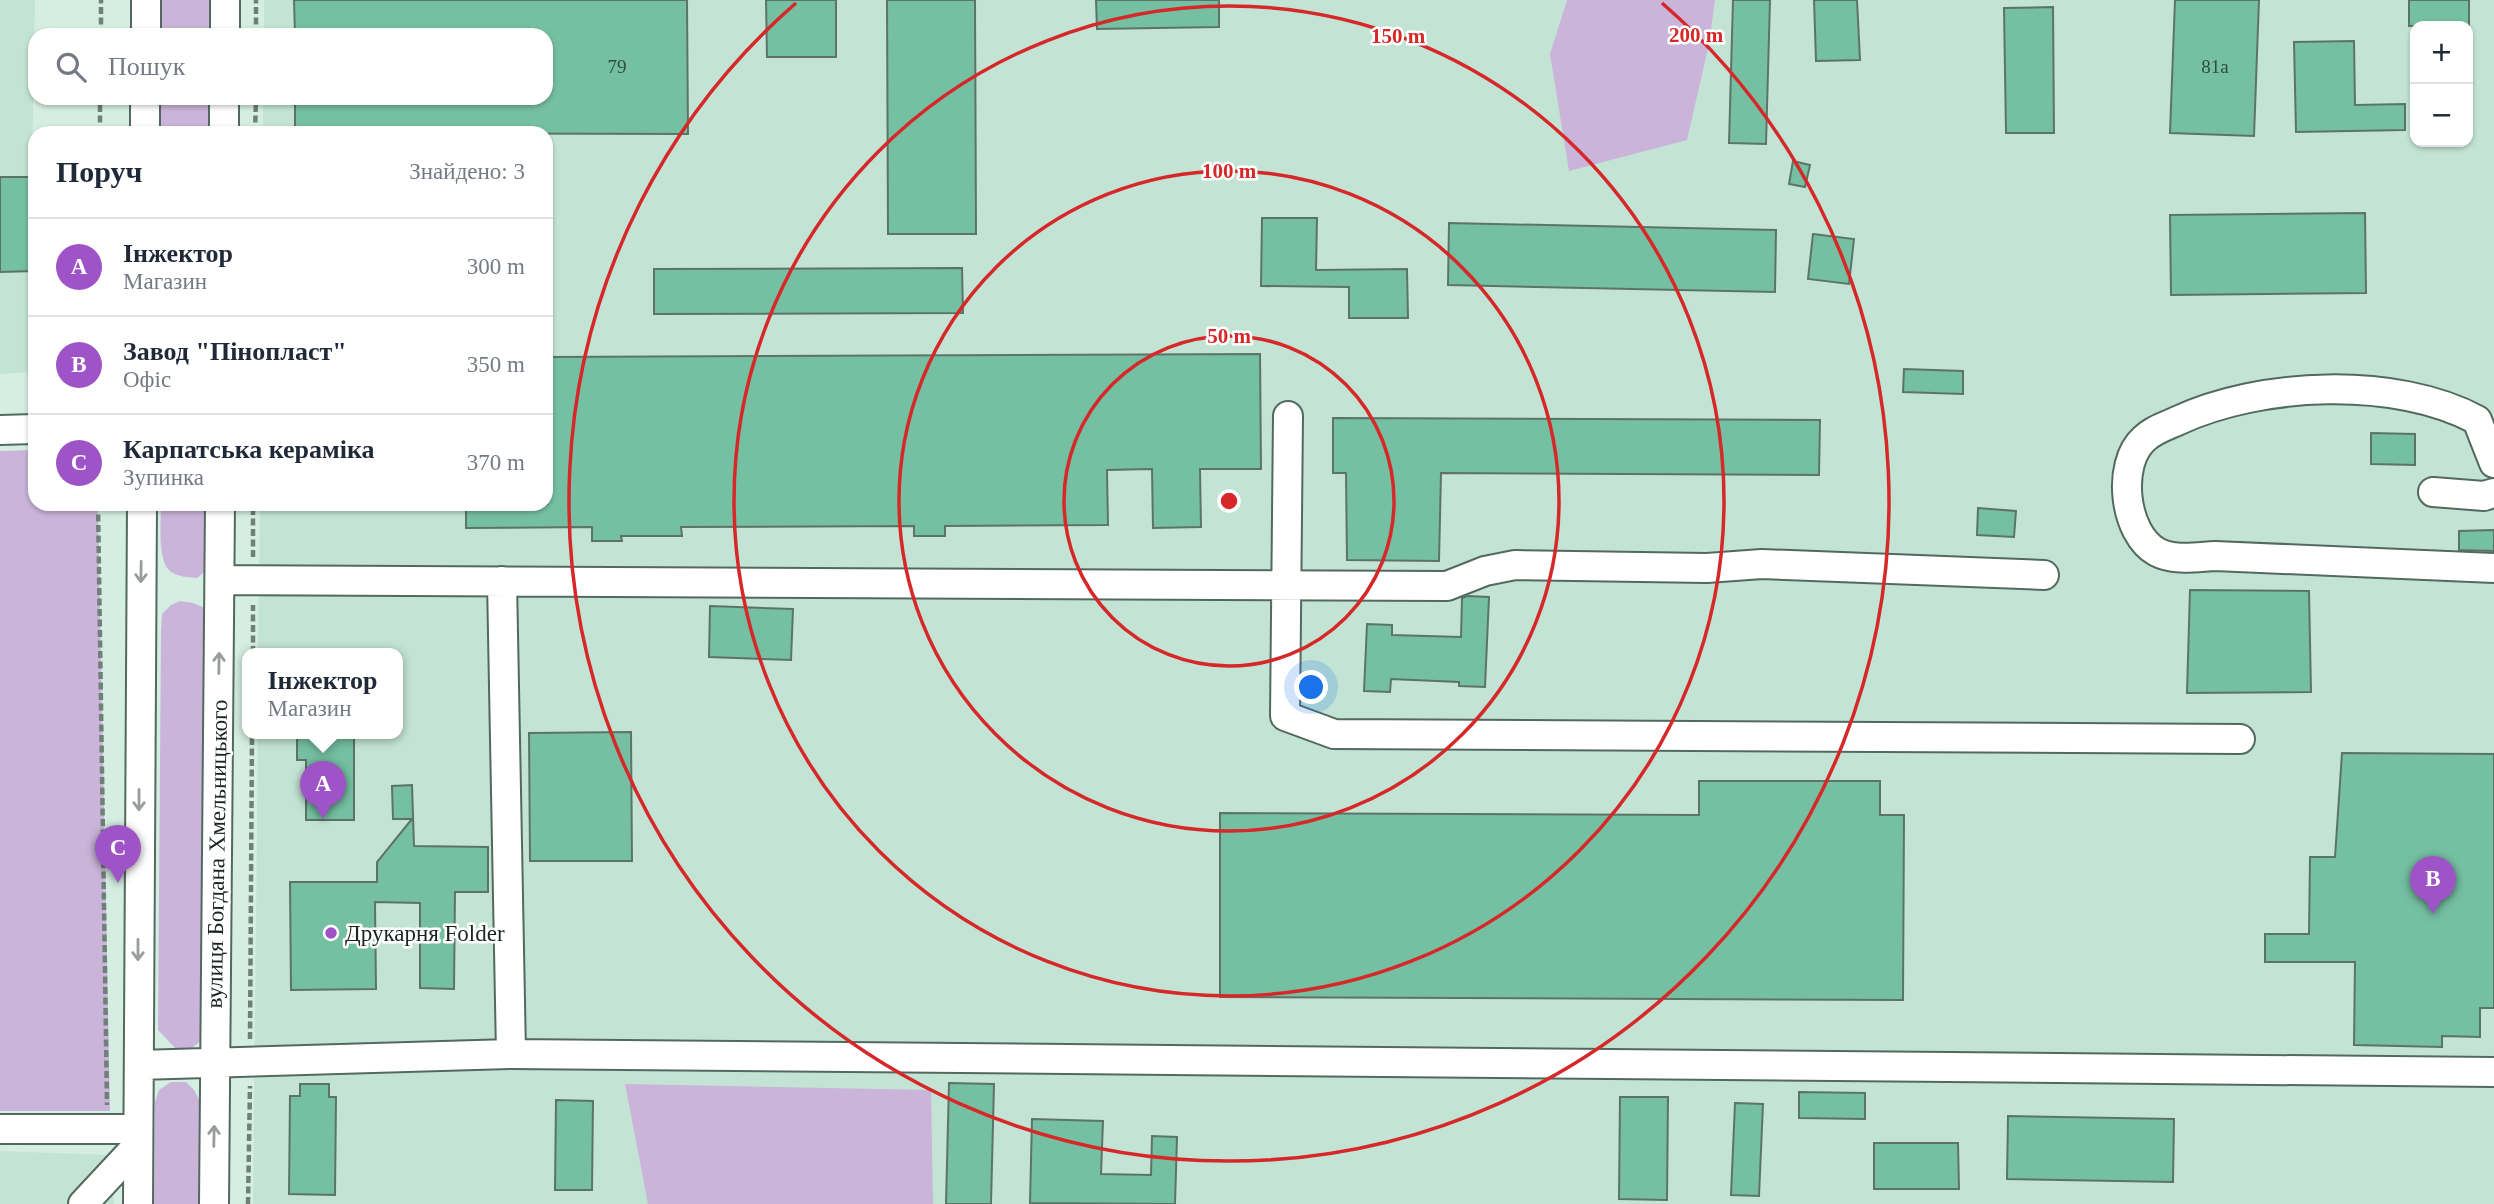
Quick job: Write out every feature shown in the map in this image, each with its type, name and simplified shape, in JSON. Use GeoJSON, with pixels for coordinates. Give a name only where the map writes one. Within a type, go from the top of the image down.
{"type":"FeatureCollection","features":[{"type":"Feature","properties":{"kind":"street"},"geometry":{"type":"LineString","coordinates":[[146,0],[146,28]]}},
{"type":"Feature","properties":{"kind":"street"},"geometry":{"type":"LineString","coordinates":[[225,0],[225,28]]}},
{"type":"Feature","properties":{"kind":"street"},"geometry":{"type":"LineString","coordinates":[[145,105],[145,126]]}},
{"type":"Feature","properties":{"kind":"street"},"geometry":{"type":"LineString","coordinates":[[224,105],[224,126]]}},
{"type":"Feature","properties":{"kind":"street"},"geometry":{"type":"LineString","coordinates":[[2494,463],[2477,420],[2456,409],[2415,397],[2364,391],[2298,390],[2252,396],[2202,409],[2157,430],[2143,440],[2129,461],[2125,488],[2131,513],[2143,538],[2156,552],[2174,558],[2215,556],[2494,568]]}},
{"type":"Feature","properties":{"kind":"street"},"geometry":{"type":"LineString","coordinates":[[1288,416],[1285,716],[1334,734],[2241,740]]}},
{"type":"Feature","properties":{"kind":"street"},"geometry":{"type":"LineString","coordinates":[[0,429],[28,429]]}},
{"type":"Feature","properties":{"kind":"street"},"geometry":{"type":"LineString","coordinates":[[2433,492],[2484,496],[2494,493]]}},
{"type":"Feature","properties":{"kind":"street"},"geometry":{"type":"LineString","coordinates":[[138,1204],[142,511]]}},
{"type":"Feature","properties":{"kind":"street","name":"вулиця Богдана Хмельницького"},"geometry":{"type":"LineString","coordinates":[[214,1204],[220,511]]}},
{"type":"Feature","properties":{"kind":"street"},"geometry":{"type":"LineString","coordinates":[[220,580],[1447,586],[1485,571],[1515,565],[1707,568],[1762,564],[2043,575]]}},
{"type":"Feature","properties":{"kind":"street"},"geometry":{"type":"LineString","coordinates":[[502,582],[511,1054]]}},
{"type":"Feature","properties":{"kind":"street"},"geometry":{"type":"LineString","coordinates":[[138,1065],[511,1054],[2494,1072]]}},
{"type":"Feature","properties":{"kind":"street"},"geometry":{"type":"LineString","coordinates":[[0,1129],[107,1129],[138,1137]]}},
{"type":"Feature","properties":{"kind":"street"},"geometry":{"type":"LineString","coordinates":[[83,1204],[138,1137]]}},
{"type":"Feature","properties":{"kind":"path"},"geometry":{"type":"LineString","coordinates":[[101,0],[101,28]]}},
{"type":"Feature","properties":{"kind":"path"},"geometry":{"type":"LineString","coordinates":[[256,0],[256,28]]}},
{"type":"Feature","properties":{"kind":"path"},"geometry":{"type":"LineString","coordinates":[[100,105],[100,126]]}},
{"type":"Feature","properties":{"kind":"path"},"geometry":{"type":"LineString","coordinates":[[256,105],[256,126]]}},
{"type":"Feature","properties":{"kind":"path"},"geometry":{"type":"LineString","coordinates":[[98,511],[107,1129]]}},
{"type":"Feature","properties":{"kind":"path"},"geometry":{"type":"LineString","coordinates":[[248,1204],[252,739]]}},
{"type":"Feature","properties":{"kind":"shaded area"},"geometry":{"type":"Polygon","coordinates":[[[0,0],[35,0],[34,28],[28,28],[28,105],[33,105],[33,126],[28,126],[28,372],[0,374],[0,0]]]}},
{"type":"Feature","properties":{"kind":"shaded area"},"geometry":{"type":"Polygon","coordinates":[[[156,0],[209,0],[209,28],[156,28],[156,0]]]}},
{"type":"Feature","properties":{"kind":"shaded area"},"geometry":{"type":"Polygon","coordinates":[[[264,0],[2494,0],[2494,1204],[253,1204],[258,739],[403,739],[403,648],[258,648],[260,511],[553,511],[553,126],[263,126],[263,105],[553,105],[553,28],[264,28],[264,0]]]}},
{"type":"Feature","properties":{"kind":"shaded area"},"geometry":{"type":"Polygon","coordinates":[[[1567,0],[1715,0],[1709,44],[1687,140],[1569,171],[1550,54],[1567,0]]]}},
{"type":"Feature","properties":{"kind":"shaded area"},"geometry":{"type":"Polygon","coordinates":[[[157,105],[209,105],[209,126],[157,126],[157,105]]]}},
{"type":"Feature","properties":{"kind":"shaded area"},"geometry":{"type":"Polygon","coordinates":[[[28,450],[28,511],[98,511],[110,1111],[0,1111],[0,451],[28,450]]]}},
{"type":"Feature","properties":{"kind":"shaded area"},"geometry":{"type":"Polygon","coordinates":[[[161,511],[209,511],[208,569],[197,578],[170,571],[163,558],[161,511]]]}},
{"type":"Feature","properties":{"kind":"shaded area"},"geometry":{"type":"Polygon","coordinates":[[[180,601],[205,608],[210,620],[204,1038],[191,1049],[177,1050],[158,1030],[161,632],[162,614],[180,601]]]}},
{"type":"Feature","properties":{"kind":"shaded area"},"geometry":{"type":"Polygon","coordinates":[[[171,1082],[186,1082],[194,1090],[205,1110],[204,1204],[154,1204],[155,1102],[159,1090],[171,1082]]]}},
{"type":"Feature","properties":{"kind":"shaded area"},"geometry":{"type":"Polygon","coordinates":[[[625,1084],[931,1090],[933,1204],[648,1204],[625,1084]]]}},
{"type":"Feature","properties":{"kind":"shaded area"},"geometry":{"type":"Polygon","coordinates":[[[0,1151],[112,1155],[114,1204],[0,1204],[0,1151]]]}},
{"type":"Feature","properties":{"kind":"building"},"geometry":{"type":"Polygon","coordinates":[[[294,0],[687,0],[688,134],[553,134],[553,126],[295,126],[295,105],[553,105],[553,28],[295,28],[294,0]]]}},
{"type":"Feature","properties":{"kind":"building"},"geometry":{"type":"Polygon","coordinates":[[[766,0],[836,0],[836,57],[767,57],[766,0]]]}},
{"type":"Feature","properties":{"kind":"building"},"geometry":{"type":"Polygon","coordinates":[[[887,0],[975,0],[976,234],[888,234],[887,0]]]}},
{"type":"Feature","properties":{"kind":"building"},"geometry":{"type":"Polygon","coordinates":[[[1096,0],[1219,0],[1219,27],[1097,29],[1096,0]]]}},
{"type":"Feature","properties":{"kind":"building"},"geometry":{"type":"Polygon","coordinates":[[[1733,0],[1770,0],[1766,144],[1729,143],[1733,0]]]}},
{"type":"Feature","properties":{"kind":"building"},"geometry":{"type":"Polygon","coordinates":[[[1814,0],[1857,0],[1860,60],[1816,61],[1814,0]]]}},
{"type":"Feature","properties":{"kind":"building"},"geometry":{"type":"Polygon","coordinates":[[[2175,0],[2259,0],[2254,136],[2170,133],[2175,0]]]}},
{"type":"Feature","properties":{"kind":"building"},"geometry":{"type":"Polygon","coordinates":[[[2409,0],[2469,0],[2469,21],[2410,21],[2409,26],[2409,0]]]}},
{"type":"Feature","properties":{"kind":"building"},"geometry":{"type":"Polygon","coordinates":[[[2053,7],[2054,133],[2006,133],[2004,8],[2053,7]]]}},
{"type":"Feature","properties":{"kind":"building"},"geometry":{"type":"Polygon","coordinates":[[[2354,41],[2355,105],[2405,104],[2405,130],[2296,132],[2294,42],[2354,41]]]}},
{"type":"Feature","properties":{"kind":"building"},"geometry":{"type":"Polygon","coordinates":[[[1793,161],[1810,165],[1805,187],[1789,184],[1793,161]]]}},
{"type":"Feature","properties":{"kind":"building"},"geometry":{"type":"Polygon","coordinates":[[[0,177],[28,177],[28,271],[0,272],[0,177]]]}},
{"type":"Feature","properties":{"kind":"building"},"geometry":{"type":"Polygon","coordinates":[[[2365,213],[2366,293],[2171,295],[2170,215],[2365,213]]]}},
{"type":"Feature","properties":{"kind":"building"},"geometry":{"type":"Polygon","coordinates":[[[1262,218],[1317,218],[1316,270],[1407,269],[1408,318],[1349,318],[1349,287],[1261,286],[1262,218]]]}},
{"type":"Feature","properties":{"kind":"building"},"geometry":{"type":"Polygon","coordinates":[[[1449,223],[1776,230],[1775,292],[1448,285],[1449,223]]]}},
{"type":"Feature","properties":{"kind":"building"},"geometry":{"type":"Polygon","coordinates":[[[1813,234],[1854,239],[1849,284],[1808,279],[1813,234]]]}},
{"type":"Feature","properties":{"kind":"building"},"geometry":{"type":"Polygon","coordinates":[[[962,268],[963,313],[654,314],[654,269],[962,268]]]}},
{"type":"Feature","properties":{"kind":"building"},"geometry":{"type":"Polygon","coordinates":[[[1260,354],[1261,469],[1200,469],[1201,527],[1153,528],[1152,469],[1107,470],[1108,525],[945,526],[945,536],[914,536],[914,526],[681,527],[682,536],[621,536],[622,541],[592,541],[592,527],[466,528],[466,511],[553,511],[553,357],[1260,354]]]}},
{"type":"Feature","properties":{"kind":"building"},"geometry":{"type":"Polygon","coordinates":[[[1904,369],[1963,371],[1963,394],[1903,392],[1904,369]]]}},
{"type":"Feature","properties":{"kind":"building"},"geometry":{"type":"Polygon","coordinates":[[[1333,418],[1820,420],[1819,475],[1441,473],[1439,561],[1347,560],[1346,473],[1333,473],[1333,418]]]}},
{"type":"Feature","properties":{"kind":"building"},"geometry":{"type":"Polygon","coordinates":[[[2371,433],[2415,434],[2415,465],[2371,464],[2371,433]]]}},
{"type":"Feature","properties":{"kind":"building"},"geometry":{"type":"Polygon","coordinates":[[[1978,508],[2016,511],[2014,537],[1977,535],[1978,508]]]}},
{"type":"Feature","properties":{"kind":"building"},"geometry":{"type":"Polygon","coordinates":[[[2494,530],[2494,551],[2459,550],[2459,531],[2494,530]]]}},
{"type":"Feature","properties":{"kind":"building"},"geometry":{"type":"Polygon","coordinates":[[[2190,590],[2309,591],[2311,692],[2187,693],[2190,590]]]}},
{"type":"Feature","properties":{"kind":"building"},"geometry":{"type":"Polygon","coordinates":[[[1489,597],[1485,687],[1459,686],[1459,682],[1391,679],[1390,692],[1364,691],[1367,624],[1392,625],[1392,635],[1461,637],[1462,598],[1489,597]]]}},
{"type":"Feature","properties":{"kind":"building"},"geometry":{"type":"Polygon","coordinates":[[[710,606],[793,609],[791,660],[709,657],[710,606]]]}},
{"type":"Feature","properties":{"kind":"building"},"geometry":{"type":"Polygon","coordinates":[[[631,732],[632,861],[530,861],[529,733],[631,732]]]}},
{"type":"Feature","properties":{"kind":"building"},"geometry":{"type":"Polygon","coordinates":[[[297,739],[354,739],[354,820],[306,820],[306,760],[297,760],[297,739]]]}},
{"type":"Feature","properties":{"kind":"building"},"geometry":{"type":"Polygon","coordinates":[[[2342,753],[2494,754],[2494,1008],[2480,1008],[2480,1037],[2442,1036],[2442,1047],[2354,1045],[2355,962],[2265,962],[2265,934],[2309,934],[2310,857],[2335,857],[2342,753]]]}},
{"type":"Feature","properties":{"kind":"building"},"geometry":{"type":"Polygon","coordinates":[[[1699,781],[1880,781],[1880,815],[1904,815],[1903,1000],[1220,997],[1220,813],[1699,815],[1699,781]]]}},
{"type":"Feature","properties":{"kind":"building"},"geometry":{"type":"Polygon","coordinates":[[[412,785],[414,846],[488,847],[488,892],[455,892],[454,989],[420,988],[420,903],[375,902],[376,989],[291,990],[290,882],[377,882],[377,862],[412,819],[393,819],[392,786],[412,785]]]}},
{"type":"Feature","properties":{"kind":"building"},"geometry":{"type":"Polygon","coordinates":[[[949,1083],[994,1084],[991,1204],[946,1204],[949,1083]]]}},
{"type":"Feature","properties":{"kind":"building"},"geometry":{"type":"Polygon","coordinates":[[[300,1084],[329,1084],[329,1097],[336,1097],[335,1195],[289,1194],[290,1096],[300,1096],[300,1084]]]}},
{"type":"Feature","properties":{"kind":"building"},"geometry":{"type":"Polygon","coordinates":[[[1799,1092],[1865,1093],[1865,1119],[1799,1118],[1799,1092]]]}},
{"type":"Feature","properties":{"kind":"building"},"geometry":{"type":"Polygon","coordinates":[[[1620,1097],[1668,1097],[1667,1200],[1619,1199],[1620,1097]]]}},
{"type":"Feature","properties":{"kind":"building"},"geometry":{"type":"Polygon","coordinates":[[[556,1100],[593,1101],[592,1190],[555,1190],[556,1100]]]}},
{"type":"Feature","properties":{"kind":"building"},"geometry":{"type":"Polygon","coordinates":[[[1735,1103],[1763,1104],[1759,1196],[1731,1195],[1735,1103]]]}},
{"type":"Feature","properties":{"kind":"building"},"geometry":{"type":"Polygon","coordinates":[[[2008,1116],[2174,1119],[2173,1182],[2007,1179],[2008,1116]]]}},
{"type":"Feature","properties":{"kind":"building"},"geometry":{"type":"Polygon","coordinates":[[[1032,1119],[1103,1121],[1101,1174],[1151,1175],[1152,1136],[1177,1137],[1175,1204],[1030,1203],[1032,1119]]]}},
{"type":"Feature","properties":{"kind":"building"},"geometry":{"type":"Polygon","coordinates":[[[1874,1143],[1958,1143],[1959,1189],[1874,1189],[1874,1143]]]}},
{"type":"Feature","properties":{"kind":"place","name":"Інжектор"},"geometry":{"type":"Point","coordinates":[323,819]}},
{"type":"Feature","properties":{"kind":"place","name":"Карпатська кераміка"},"geometry":{"type":"Point","coordinates":[118,883]}},
{"type":"Feature","properties":{"kind":"place","name":"Завод \"Пінопласт\""},"geometry":{"type":"Point","coordinates":[2433,914]}},
{"type":"Feature","properties":{"kind":"place","name":"Друкарня Folder"},"geometry":{"type":"Point","coordinates":[331,933]}}]}
